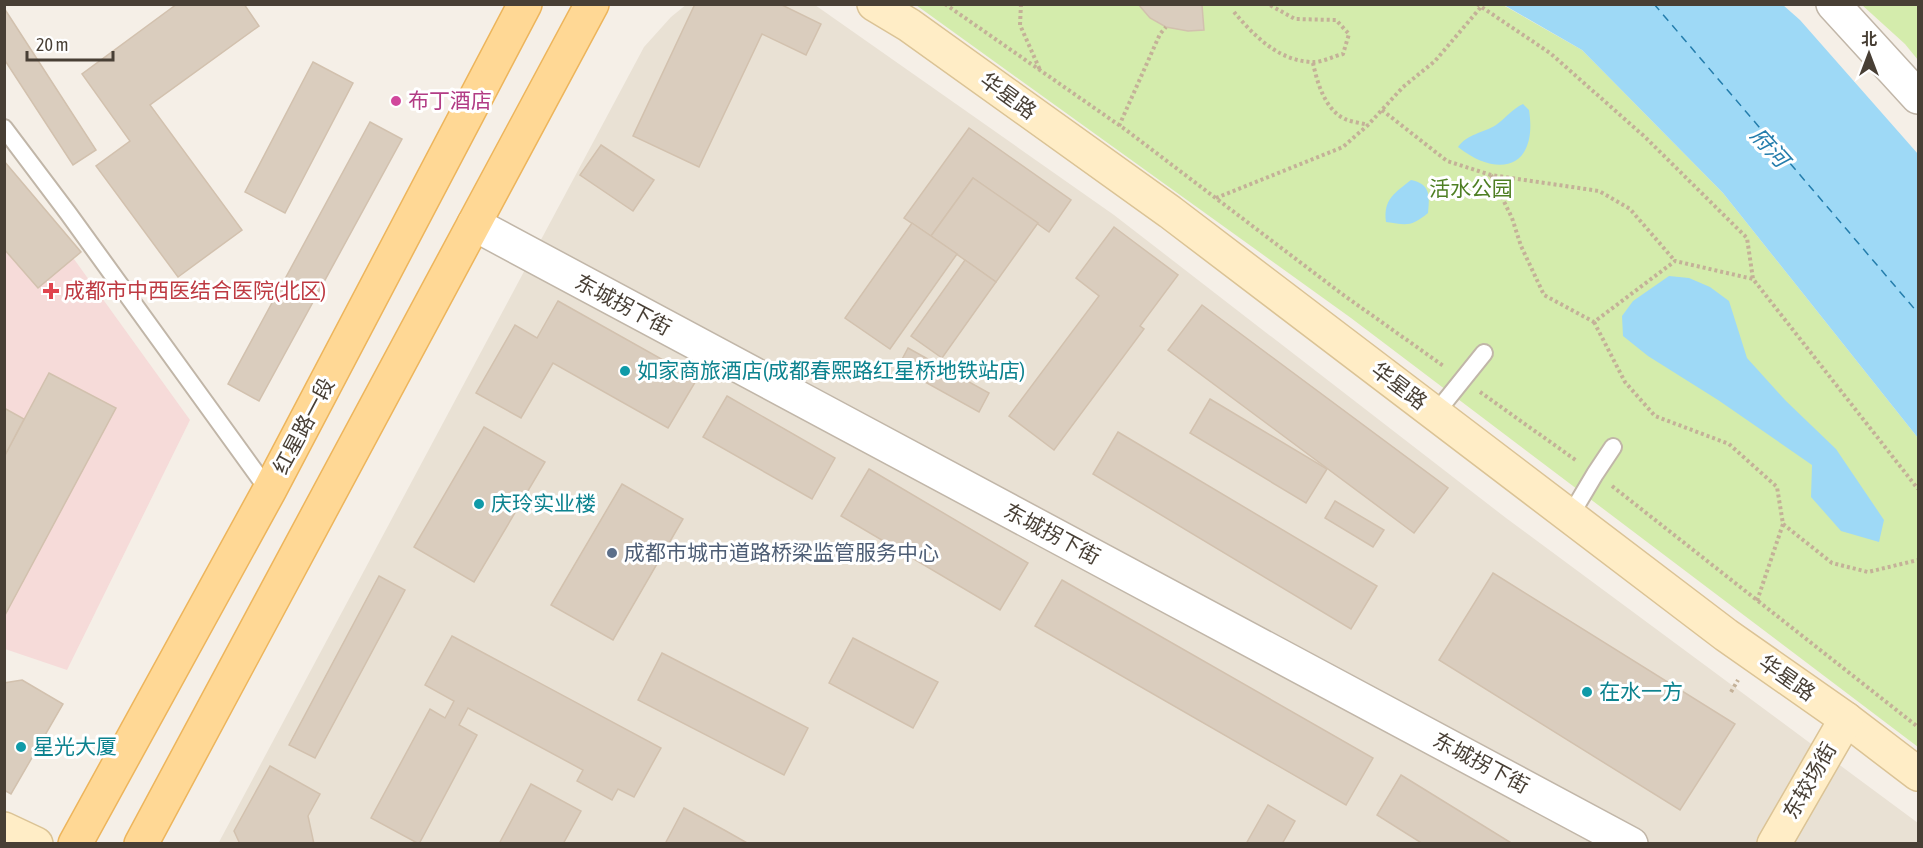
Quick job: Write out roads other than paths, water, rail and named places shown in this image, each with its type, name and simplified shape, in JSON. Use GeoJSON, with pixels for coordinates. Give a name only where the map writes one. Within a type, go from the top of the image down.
{"type":"FeatureCollection","features":[{"type":"Feature","properties":{"kind":"main road","name":"红星路一段"},"geometry":{"type":"LineString","coordinates":[[75,843],[269,491],[525,4]]}},
{"type":"Feature","properties":{"kind":"main road"},"geometry":{"type":"LineString","coordinates":[[141,843],[589,10]]}},
{"type":"Feature","properties":{"kind":"street","name":"华星路"},"geometry":{"type":"LineString","coordinates":[[874,4],[909,25],[1170,212],[1726,635],[1846,719],[1918,774]]}},
{"type":"Feature","properties":{"kind":"street"},"geometry":{"type":"LineString","coordinates":[[1833,4],[1918,97]]}},
{"type":"Feature","properties":{"kind":"street","name":"东城拐下街"},"geometry":{"type":"LineString","coordinates":[[474,224],[1631,843]]}},
{"type":"Feature","properties":{"kind":"street","name":"东较场街"},"geometry":{"type":"LineString","coordinates":[[1774,843],[1846,719]]}},
{"type":"Feature","properties":{"kind":"street"},"geometry":{"type":"LineString","coordinates":[[4,829],[36,843]]}},
{"type":"Feature","properties":{"kind":"lane"},"geometry":{"type":"LineString","coordinates":[[4,128],[269,491]]}},
{"type":"Feature","properties":{"kind":"lane"},"geometry":{"type":"LineString","coordinates":[[1436,414],[1484,353]]}},
{"type":"Feature","properties":{"kind":"lane"},"geometry":{"type":"LineString","coordinates":[[1570,516],[1613,447]]}},
{"type":"Feature","properties":{"kind":"water","name":"府河"},"geometry":{"type":"Polygon","coordinates":[[[1504,5],[1783,5],[1800,20],[1918,154],[1918,438],[1723,193],[1582,50],[1504,5]]]}},
{"type":"Feature","properties":{"kind":"water"},"geometry":{"type":"Polygon","coordinates":[[[1523,104],[1529,110],[1528,144],[1522,155],[1513,162],[1501,165],[1488,163],[1458,147],[1471,136],[1496,125],[1523,104]]]}},
{"type":"Feature","properties":{"kind":"water"},"geometry":{"type":"Polygon","coordinates":[[[1411,180],[1425,187],[1429,201],[1428,213],[1408,224],[1386,222],[1388,202],[1411,180]]]}},
{"type":"Feature","properties":{"kind":"water"},"geometry":{"type":"Polygon","coordinates":[[[1669,276],[1689,278],[1710,287],[1729,301],[1747,358],[1786,401],[1836,449],[1884,520],[1879,542],[1841,531],[1811,497],[1812,465],[1718,400],[1648,356],[1623,336],[1622,316],[1633,301],[1669,276]]]}},
{"type":"Feature","properties":{"kind":"place","name":"布丁酒店"},"geometry":{"type":"Point","coordinates":[396,101]}},
{"type":"Feature","properties":{"kind":"place","name":"成都市中西医结合医院(北区)"},"geometry":{"type":"Point","coordinates":[51,291]}},
{"type":"Feature","properties":{"kind":"place","name":"如家商旅酒店(成都春熙路红星桥地铁站店)"},"geometry":{"type":"Point","coordinates":[625,371]}},
{"type":"Feature","properties":{"kind":"place","name":"庆玲实业楼"},"geometry":{"type":"Point","coordinates":[479,504]}},
{"type":"Feature","properties":{"kind":"place","name":"成都市城市道路桥梁监管服务中心"},"geometry":{"type":"Point","coordinates":[612,553]}},
{"type":"Feature","properties":{"kind":"place","name":"在水一方"},"geometry":{"type":"Point","coordinates":[1587,692]}},
{"type":"Feature","properties":{"kind":"place","name":"星光大厦"},"geometry":{"type":"Point","coordinates":[21,747]}},
{"type":"Feature","properties":{"kind":"park label","name":"活水公园"},"geometry":{"type":"Point","coordinates":[1471,189]}}]}
